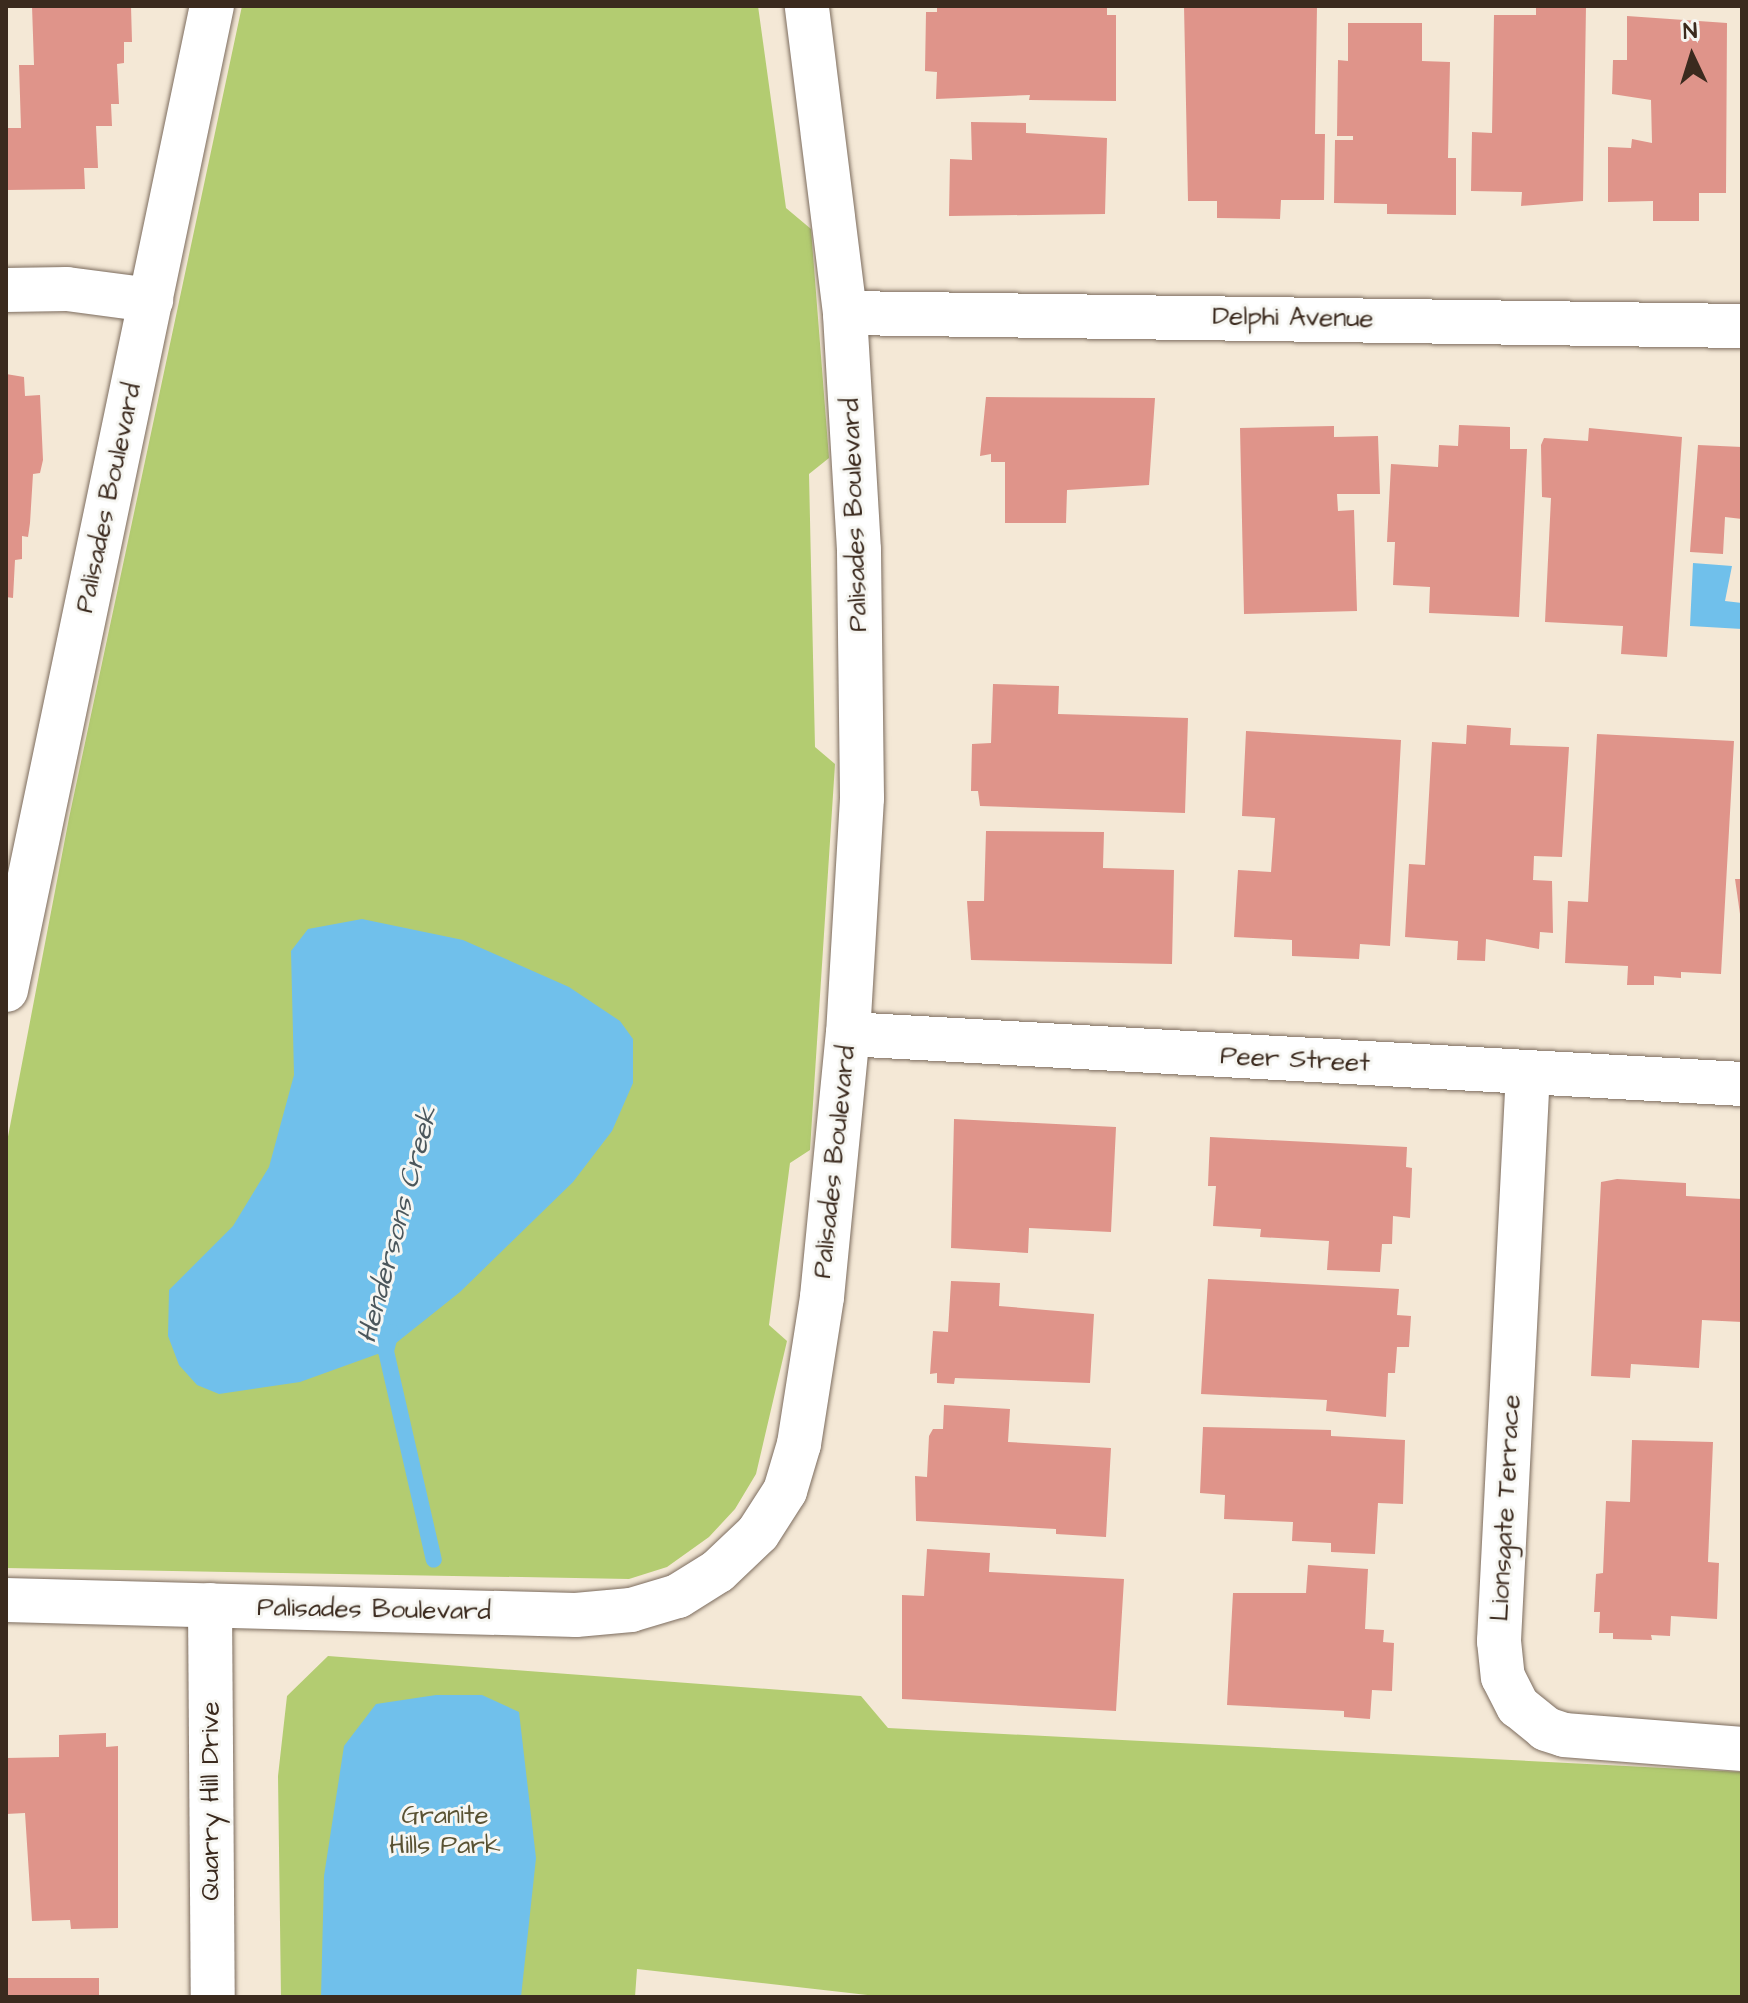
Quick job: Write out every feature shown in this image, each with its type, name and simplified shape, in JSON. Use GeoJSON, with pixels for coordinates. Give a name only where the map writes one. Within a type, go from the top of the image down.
{"type":"FeatureCollection","features":[{"type":"Feature","properties":{"kind":"street","name":"Palisades Boulevard"},"geometry":{"type":"LineString","coordinates":[[7,980],[212,6]]}},
{"type":"Feature","properties":{"kind":"street","name":"Palisades Boulevard"},"geometry":{"type":"LineString","coordinates":[[6,1600],[604,1614],[678,1596],[738,1554],[785,1491],[799,1444],[822,1297],[848,1034],[862,798],[859,550],[845,313],[807,6]]}},
{"type":"Feature","properties":{"kind":"street"},"geometry":{"type":"LineString","coordinates":[[6,290],[67,289],[151,300]]}},
{"type":"Feature","properties":{"kind":"street","name":"Delphi Avenue"},"geometry":{"type":"LineString","coordinates":[[845,313],[1742,326]]}},
{"type":"Feature","properties":{"kind":"street","name":"Peer Street"},"geometry":{"type":"LineString","coordinates":[[848,1034],[1742,1084]]}},
{"type":"Feature","properties":{"kind":"street","name":"Lionsgate Terrace"},"geometry":{"type":"LineString","coordinates":[[1528,1072],[1499,1641],[1503,1677],[1518,1706],[1546,1729],[1564,1735],[1742,1749]]}},
{"type":"Feature","properties":{"kind":"street","name":"Quarry Hill Drive"},"geometry":{"type":"LineString","coordinates":[[210,1605],[213,1997]]}},
{"type":"Feature","properties":{"kind":"green space"},"geometry":{"type":"Polygon","coordinates":[[[242,6],[758,6],[786,208],[811,229],[829,458],[809,474],[815,747],[835,764],[810,1150],[790,1163],[769,1325],[787,1341],[756,1474],[735,1509],[709,1537],[667,1567],[629,1579],[6,1568],[6,1147],[69,818],[242,6]]]}},
{"type":"Feature","properties":{"kind":"green space","name":"Granite Hills Park"},"geometry":{"type":"Polygon","coordinates":[[[328,1656],[861,1696],[888,1728],[1742,1772],[1742,1997],[885,1997],[637,1969],[635,1997],[281,1997],[278,1776],[287,1696],[328,1656]]]}},
{"type":"Feature","properties":{"kind":"water"},"geometry":{"type":"Polygon","coordinates":[[[1693,563],[1732,566],[1725,601],[1742,603],[1742,629],[1690,626],[1693,563]]]}},
{"type":"Feature","properties":{"kind":"water"},"geometry":{"type":"Polygon","coordinates":[[[362,919],[463,940],[569,987],[620,1021],[633,1039],[633,1083],[612,1131],[573,1182],[460,1292],[386,1351],[300,1382],[219,1394],[197,1385],[179,1365],[168,1336],[169,1290],[233,1226],[269,1167],[294,1075],[291,951],[308,929],[362,919]]]}},
{"type":"Feature","properties":{"kind":"water"},"geometry":{"type":"Polygon","coordinates":[[[436,1695],[482,1695],[519,1712],[536,1858],[521,1997],[321,1997],[324,1876],[344,1746],[376,1704],[436,1695]]]}},
{"type":"Feature","properties":{"kind":"building"},"geometry":{"type":"Polygon","coordinates":[[[32,6],[131,6],[132,42],[124,42],[124,63],[117,64],[119,104],[111,104],[112,126],[96,126],[98,168],[84,168],[85,189],[6,190],[6,128],[21,128],[19,65],[34,65],[32,6]]]}},
{"type":"Feature","properties":{"kind":"building"},"geometry":{"type":"Polygon","coordinates":[[[937,6],[1107,6],[1107,15],[1116,15],[1116,101],[1029,100],[1030,95],[936,99],[937,72],[925,71],[926,12],[937,12],[937,6]]]}},
{"type":"Feature","properties":{"kind":"building"},"geometry":{"type":"Polygon","coordinates":[[[1184,6],[1317,6],[1315,134],[1325,134],[1324,200],[1281,200],[1280,219],[1217,218],[1217,201],[1188,201],[1184,6]]]}},
{"type":"Feature","properties":{"kind":"building"},"geometry":{"type":"Polygon","coordinates":[[[1536,6],[1586,6],[1583,201],[1521,206],[1522,192],[1471,191],[1472,132],[1492,133],[1494,15],[1536,15],[1536,6]]]}},
{"type":"Feature","properties":{"kind":"building"},"geometry":{"type":"Polygon","coordinates":[[[1627,16],[1727,23],[1726,193],[1699,193],[1699,221],[1653,221],[1653,201],[1608,202],[1608,147],[1631,148],[1632,139],[1652,143],[1651,100],[1612,94],[1613,60],[1627,60],[1627,16]]]}},
{"type":"Feature","properties":{"kind":"building"},"geometry":{"type":"Polygon","coordinates":[[[1348,23],[1422,23],[1422,61],[1450,62],[1448,158],[1456,158],[1456,215],[1387,214],[1387,204],[1334,203],[1335,140],[1353,140],[1353,136],[1337,136],[1338,60],[1348,61],[1348,23]]]}},
{"type":"Feature","properties":{"kind":"building"},"geometry":{"type":"Polygon","coordinates":[[[971,122],[1026,123],[1026,133],[1107,138],[1105,214],[949,216],[950,159],[972,160],[971,122]]]}},
{"type":"Feature","properties":{"kind":"building"},"geometry":{"type":"Polygon","coordinates":[[[6,374],[24,377],[25,396],[40,395],[43,460],[40,473],[33,474],[28,537],[22,536],[22,559],[15,560],[13,598],[6,597],[6,374]]]}},
{"type":"Feature","properties":{"kind":"building"},"geometry":{"type":"Polygon","coordinates":[[[986,397],[1155,398],[1149,485],[1067,490],[1066,523],[1005,523],[1005,462],[991,462],[991,454],[980,456],[986,397]]]}},
{"type":"Feature","properties":{"kind":"building"},"geometry":{"type":"Polygon","coordinates":[[[1459,425],[1510,427],[1510,449],[1527,449],[1519,617],[1429,613],[1430,587],[1393,585],[1395,542],[1387,542],[1391,464],[1438,467],[1439,445],[1458,446],[1459,425]]]}},
{"type":"Feature","properties":{"kind":"building"},"geometry":{"type":"Polygon","coordinates":[[[1334,426],[1334,437],[1378,436],[1380,494],[1337,494],[1338,511],[1354,510],[1357,611],[1244,614],[1240,428],[1334,426]]]}},
{"type":"Feature","properties":{"kind":"building"},"geometry":{"type":"Polygon","coordinates":[[[1589,428],[1682,437],[1667,657],[1621,654],[1623,626],[1545,622],[1551,498],[1542,497],[1541,445],[1544,438],[1588,441],[1589,428]]]}},
{"type":"Feature","properties":{"kind":"building"},"geometry":{"type":"Polygon","coordinates":[[[1698,445],[1742,447],[1742,519],[1725,517],[1723,554],[1690,552],[1698,445]]]}},
{"type":"Feature","properties":{"kind":"building"},"geometry":{"type":"Polygon","coordinates":[[[993,684],[1059,686],[1058,714],[1188,718],[1185,813],[980,806],[978,791],[971,791],[972,744],[991,743],[993,684]]]}},
{"type":"Feature","properties":{"kind":"building"},"geometry":{"type":"Polygon","coordinates":[[[1467,725],[1511,728],[1510,745],[1569,747],[1562,857],[1534,856],[1533,880],[1552,881],[1553,933],[1540,932],[1539,949],[1486,939],[1485,961],[1457,960],[1458,941],[1405,937],[1409,864],[1425,865],[1432,742],[1466,744],[1467,725]]]}},
{"type":"Feature","properties":{"kind":"building"},"geometry":{"type":"Polygon","coordinates":[[[1246,731],[1401,740],[1390,946],[1360,944],[1359,959],[1292,956],[1292,940],[1234,937],[1238,870],[1271,872],[1275,818],[1242,816],[1246,731]]]}},
{"type":"Feature","properties":{"kind":"building"},"geometry":{"type":"Polygon","coordinates":[[[1597,734],[1734,741],[1721,974],[1681,972],[1681,978],[1654,976],[1654,985],[1627,985],[1628,966],[1565,963],[1568,901],[1588,902],[1597,734]]]}},
{"type":"Feature","properties":{"kind":"building"},"geometry":{"type":"Polygon","coordinates":[[[986,831],[1104,832],[1103,868],[1174,870],[1172,964],[971,960],[967,901],[984,901],[986,831]]]}},
{"type":"Feature","properties":{"kind":"building"},"geometry":{"type":"Polygon","coordinates":[[[1735,879],[1742,879],[1740,914],[1735,879]]]}},
{"type":"Feature","properties":{"kind":"building"},"geometry":{"type":"Polygon","coordinates":[[[954,1119],[1116,1127],[1111,1232],[1029,1228],[1028,1253],[951,1248],[954,1119]]]}},
{"type":"Feature","properties":{"kind":"building"},"geometry":{"type":"Polygon","coordinates":[[[1210,1137],[1407,1147],[1406,1167],[1412,1168],[1410,1218],[1393,1216],[1392,1244],[1382,1244],[1380,1272],[1327,1270],[1329,1241],[1260,1237],[1261,1229],[1213,1226],[1216,1186],[1208,1186],[1210,1137]]]}},
{"type":"Feature","properties":{"kind":"building"},"geometry":{"type":"Polygon","coordinates":[[[1617,1179],[1686,1183],[1686,1196],[1742,1199],[1742,1322],[1702,1320],[1699,1368],[1631,1364],[1630,1378],[1591,1376],[1601,1182],[1617,1179]]]}},
{"type":"Feature","properties":{"kind":"building"},"geometry":{"type":"Polygon","coordinates":[[[1208,1279],[1399,1289],[1397,1315],[1411,1316],[1409,1347],[1397,1347],[1395,1373],[1388,1373],[1386,1417],[1326,1411],[1327,1400],[1201,1394],[1208,1279]]]}},
{"type":"Feature","properties":{"kind":"building"},"geometry":{"type":"Polygon","coordinates":[[[951,1281],[1000,1283],[999,1306],[1094,1314],[1090,1383],[955,1378],[954,1384],[937,1383],[937,1373],[930,1374],[933,1331],[948,1332],[951,1281]]]}},
{"type":"Feature","properties":{"kind":"building"},"geometry":{"type":"Polygon","coordinates":[[[944,1405],[1010,1409],[1008,1442],[1111,1448],[1106,1537],[1056,1534],[1056,1529],[916,1521],[915,1476],[927,1477],[929,1436],[933,1429],[943,1429],[944,1405]]]}},
{"type":"Feature","properties":{"kind":"building"},"geometry":{"type":"Polygon","coordinates":[[[1203,1427],[1331,1430],[1331,1436],[1405,1440],[1403,1504],[1378,1503],[1375,1554],[1331,1552],[1331,1543],[1292,1541],[1293,1522],[1224,1519],[1225,1495],[1200,1493],[1203,1427]]]}},
{"type":"Feature","properties":{"kind":"building"},"geometry":{"type":"Polygon","coordinates":[[[1632,1440],[1713,1442],[1708,1562],[1719,1563],[1717,1619],[1671,1616],[1670,1636],[1651,1635],[1652,1640],[1613,1639],[1613,1633],[1599,1633],[1600,1612],[1594,1612],[1596,1574],[1603,1573],[1606,1501],[1630,1502],[1632,1440]]]}},
{"type":"Feature","properties":{"kind":"building"},"geometry":{"type":"Polygon","coordinates":[[[927,1549],[990,1553],[989,1572],[1124,1579],[1116,1711],[902,1699],[902,1595],[924,1596],[927,1549]]]}},
{"type":"Feature","properties":{"kind":"building"},"geometry":{"type":"Polygon","coordinates":[[[1308,1565],[1368,1569],[1365,1629],[1384,1630],[1383,1642],[1394,1643],[1392,1691],[1372,1690],[1370,1719],[1344,1717],[1344,1711],[1227,1705],[1233,1593],[1306,1593],[1308,1565]]]}},
{"type":"Feature","properties":{"kind":"building"},"geometry":{"type":"Polygon","coordinates":[[[106,1733],[106,1747],[118,1746],[118,1928],[71,1929],[70,1920],[32,1921],[25,1813],[6,1814],[6,1758],[59,1757],[59,1735],[106,1733]]]}},
{"type":"Feature","properties":{"kind":"building"},"geometry":{"type":"Polygon","coordinates":[[[6,1978],[99,1978],[99,1997],[6,1997],[6,1978]]]}},
{"type":"Feature","properties":{"kind":"waterway","name":"Hendersons Creek"},"geometry":{"type":"LineString","coordinates":[[391,1332],[386,1351],[434,1560]]}}]}
